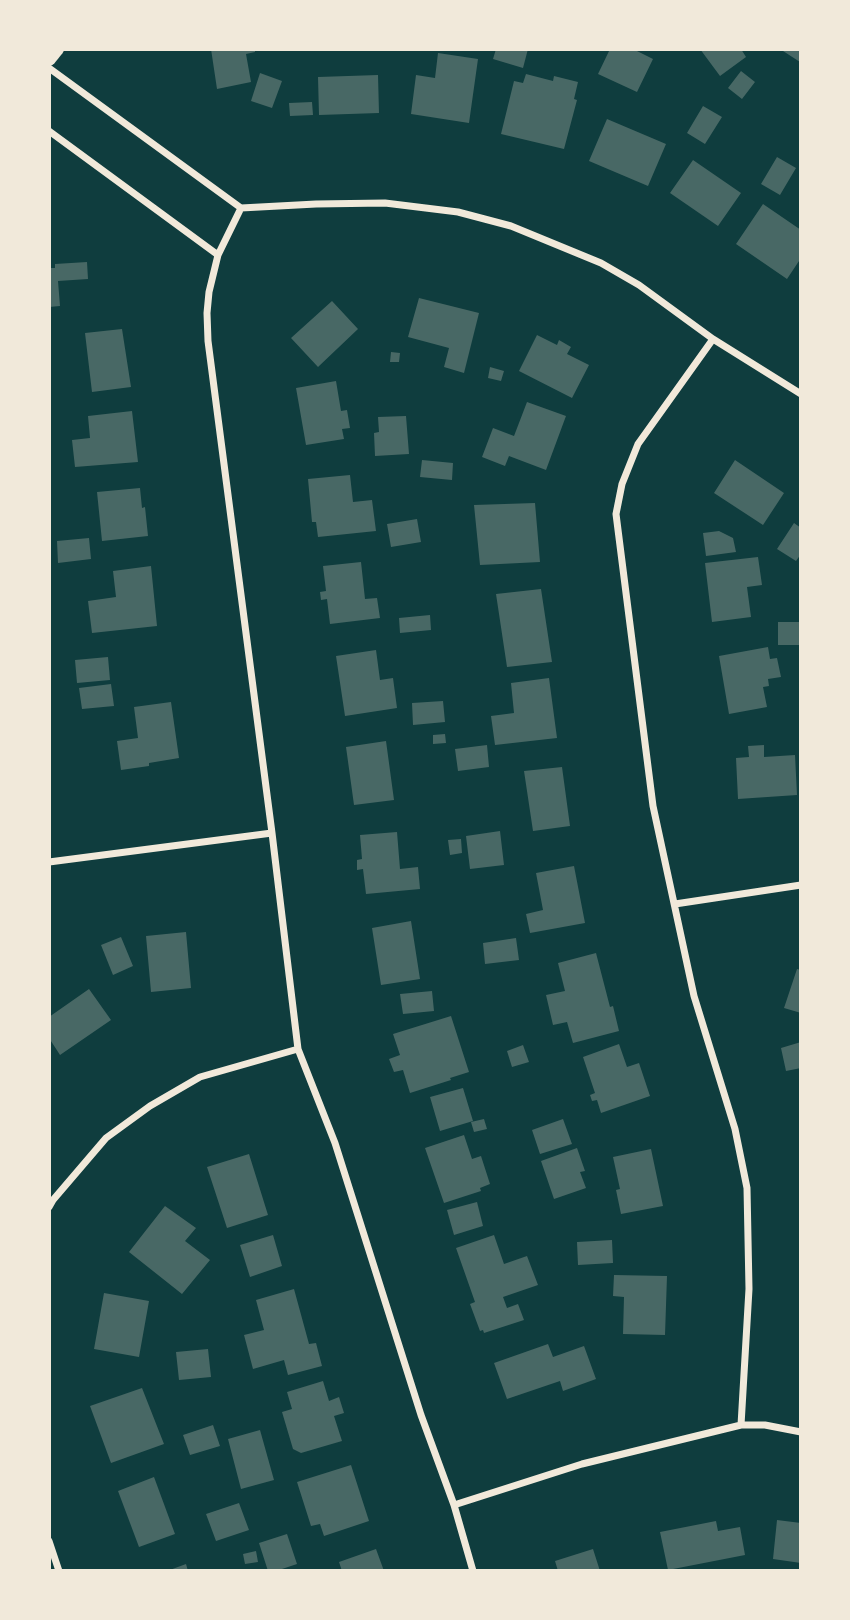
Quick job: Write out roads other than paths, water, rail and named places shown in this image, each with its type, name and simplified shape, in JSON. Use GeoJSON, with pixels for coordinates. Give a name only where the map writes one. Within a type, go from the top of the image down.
{"type":"FeatureCollection","features":[{"type":"Feature","properties":{"kind":"main road"},"geometry":{"type":"LineString","coordinates":[[49,59],[57,49]]}},
{"type":"Feature","properties":{"kind":"street"},"geometry":{"type":"LineString","coordinates":[[49,68],[241,208],[385,204],[458,212],[511,226],[601,263],[639,285],[713,339],[801,394]]}},
{"type":"Feature","properties":{"kind":"street"},"geometry":{"type":"LineString","coordinates":[[49,131],[218,255]]}},
{"type":"Feature","properties":{"kind":"street"},"geometry":{"type":"LineString","coordinates":[[241,208],[218,255],[209,292],[208,341],[298,1049],[335,1143],[421,1415],[454,1505],[473,1571]]}},
{"type":"Feature","properties":{"kind":"street"},"geometry":{"type":"LineString","coordinates":[[713,339],[638,444],[622,484],[616,514],[653,806],[694,996],[735,1129],[747,1188],[750,1289],[741,1425]]}},
{"type":"Feature","properties":{"kind":"street"},"geometry":{"type":"LineString","coordinates":[[49,862],[272,833]]}},
{"type":"Feature","properties":{"kind":"street"},"geometry":{"type":"LineString","coordinates":[[675,904],[801,885]]}},
{"type":"Feature","properties":{"kind":"street"},"geometry":{"type":"LineString","coordinates":[[49,1207],[106,1138],[150,1105],[200,1077],[298,1049]]}},
{"type":"Feature","properties":{"kind":"street"},"geometry":{"type":"LineString","coordinates":[[454,1505],[582,1464],[741,1425],[765,1425],[801,1432]]}},
{"type":"Feature","properties":{"kind":"street"},"geometry":{"type":"LineString","coordinates":[[49,1541],[59,1571]]}}]}
